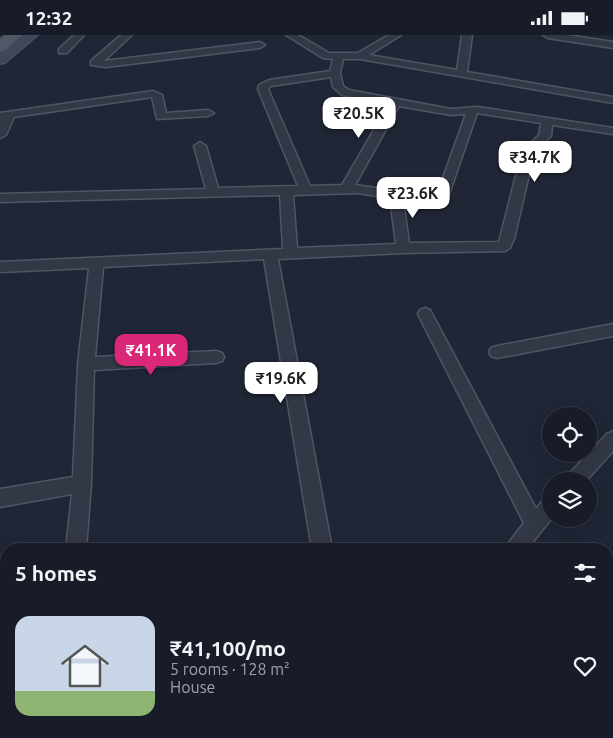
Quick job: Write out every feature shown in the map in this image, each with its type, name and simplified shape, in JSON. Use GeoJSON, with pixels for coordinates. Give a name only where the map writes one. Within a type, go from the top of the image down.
{"type":"FeatureCollection","features":[{"type":"Feature","properties":{"kind":"main road"},"geometry":{"type":"LineString","coordinates":[[0,47],[14,35]]}},
{"type":"Feature","properties":{"kind":"street"},"geometry":{"type":"LineString","coordinates":[[0,60],[31,35]]}},
{"type":"Feature","properties":{"kind":"street"},"geometry":{"type":"LineString","coordinates":[[63,51],[79,35]]}},
{"type":"Feature","properties":{"kind":"street"},"geometry":{"type":"LineString","coordinates":[[127,35],[95,63],[106,64],[260,45]]}},
{"type":"Feature","properties":{"kind":"street"},"geometry":{"type":"LineString","coordinates":[[291,35],[318,52],[338,57],[360,55],[613,100]]}},
{"type":"Feature","properties":{"kind":"street"},"geometry":{"type":"LineString","coordinates":[[376,35],[386,41]]}},
{"type":"Feature","properties":{"kind":"street"},"geometry":{"type":"LineString","coordinates":[[360,55],[396,35]]}},
{"type":"Feature","properties":{"kind":"street"},"geometry":{"type":"LineString","coordinates":[[462,73],[466,35]]}},
{"type":"Feature","properties":{"kind":"street"},"geometry":{"type":"LineString","coordinates":[[548,35],[613,45]]}},
{"type":"Feature","properties":{"kind":"street"},"geometry":{"type":"LineString","coordinates":[[338,57],[335,73],[339,91],[451,112],[473,110],[613,131]]}},
{"type":"Feature","properties":{"kind":"street"},"geometry":{"type":"LineString","coordinates":[[306,191],[263,89],[269,83],[335,73]]}},
{"type":"Feature","properties":{"kind":"street"},"geometry":{"type":"LineString","coordinates":[[0,135],[4,116],[153,94],[156,95],[161,117],[208,113]]}},
{"type":"Feature","properties":{"kind":"street"},"geometry":{"type":"LineString","coordinates":[[346,190],[396,102]]}},
{"type":"Feature","properties":{"kind":"street"},"geometry":{"type":"LineString","coordinates":[[0,198],[367,190],[428,200],[440,198],[473,110]]}},
{"type":"Feature","properties":{"kind":"street"},"geometry":{"type":"LineString","coordinates":[[0,267],[403,248],[500,248],[505,245],[528,152],[545,136],[547,121]]}},
{"type":"Feature","properties":{"kind":"street"},"geometry":{"type":"LineString","coordinates":[[200,146],[213,193]]}},
{"type":"Feature","properties":{"kind":"street"},"geometry":{"type":"LineString","coordinates":[[286,191],[290,253]]}},
{"type":"Feature","properties":{"kind":"street"},"geometry":{"type":"LineString","coordinates":[[396,194],[403,248]]}},
{"type":"Feature","properties":{"kind":"street"},"geometry":{"type":"LineString","coordinates":[[270,254],[321,543]]}},
{"type":"Feature","properties":{"kind":"street"},"geometry":{"type":"LineString","coordinates":[[77,543],[82,484],[86,364],[96,263]]}},
{"type":"Feature","properties":{"kind":"street"},"geometry":{"type":"LineString","coordinates":[[425,314],[534,524]]}},
{"type":"Feature","properties":{"kind":"street"},"geometry":{"type":"LineString","coordinates":[[497,352],[613,330]]}},
{"type":"Feature","properties":{"kind":"street"},"geometry":{"type":"LineString","coordinates":[[86,364],[216,357]]}},
{"type":"Feature","properties":{"kind":"street"},"geometry":{"type":"LineString","coordinates":[[582,472],[613,439]]}},
{"type":"Feature","properties":{"kind":"street"},"geometry":{"type":"LineString","coordinates":[[0,498],[82,484]]}},
{"type":"Feature","properties":{"kind":"street"},"geometry":{"type":"LineString","coordinates":[[519,543],[542,515]]}}]}
